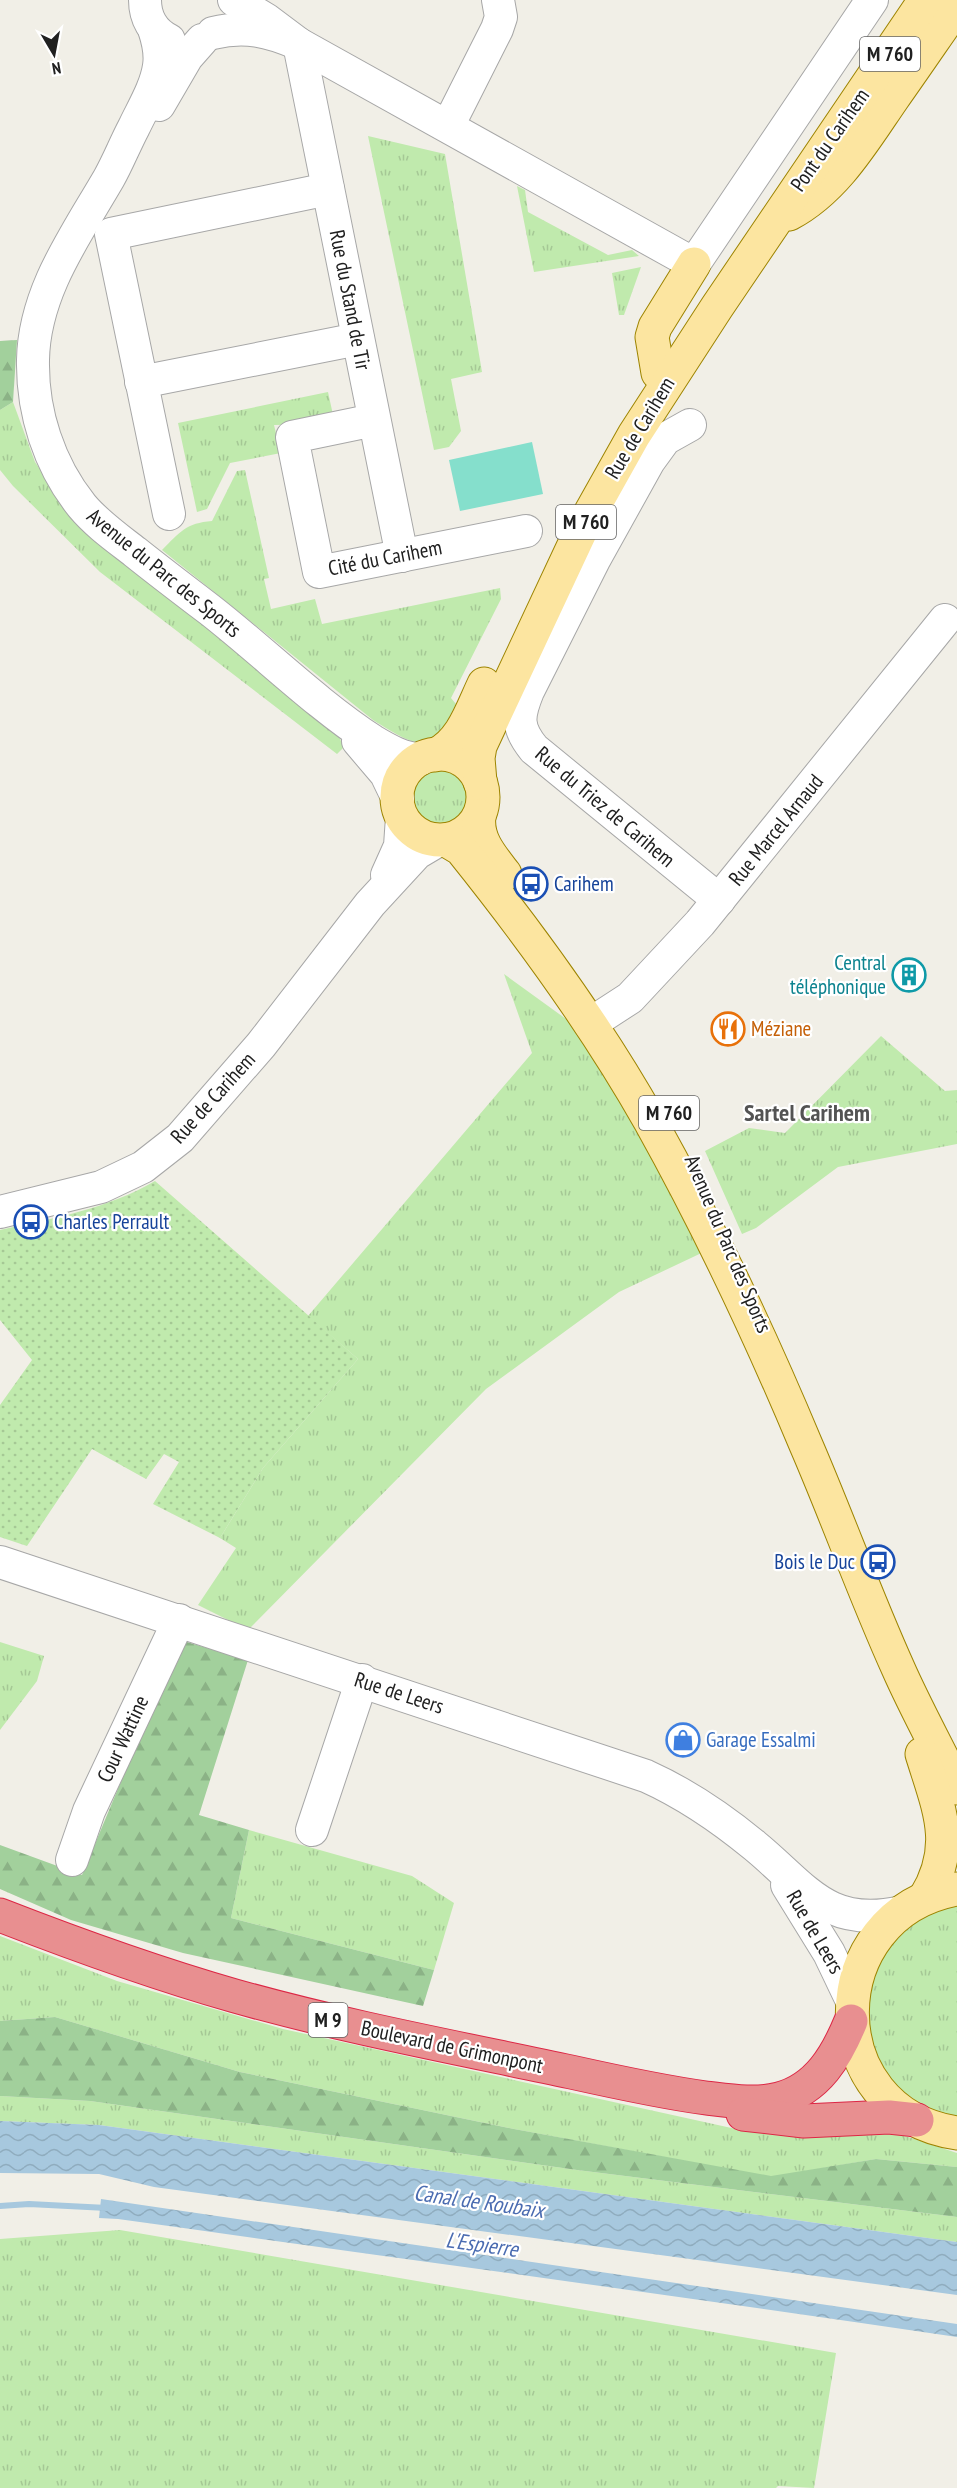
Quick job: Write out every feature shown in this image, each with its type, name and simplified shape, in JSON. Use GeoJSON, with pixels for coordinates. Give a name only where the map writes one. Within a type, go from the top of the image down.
{"type":"FeatureCollection","features":[{"type":"Feature","properties":{"kind":"highway","name":"Boulevard de Grimonpont"},"geometry":{"type":"LineString","coordinates":[[0,1915],[95,1951],[254,2001],[372,2030],[666,2092],[738,2113],[775,2120],[831,2121],[889,2117],[916,2120]]}},
{"type":"Feature","properties":{"kind":"highway","name":"Boulevard de Grimonpont"},"geometry":{"type":"LineString","coordinates":[[666,2092],[746,2102],[782,2098],[803,2088],[819,2076],[831,2062],[851,2010]]}},
{"type":"Feature","properties":{"kind":"main road","name":"Pont du Carihem"},"geometry":{"type":"LineString","coordinates":[[716,274],[774,222],[848,103],[908,0]]}},
{"type":"Feature","properties":{"kind":"main road","name":"Pont du Carihem"},"geometry":{"type":"LineString","coordinates":[[716,274],[925,0]]}},
{"type":"Feature","properties":{"kind":"main road"},"geometry":{"type":"LineString","coordinates":[[774,222],[805,205],[830,182],[862,143],[957,6]]}},
{"type":"Feature","properties":{"kind":"main road","name":"Rue de Carihem"},"geometry":{"type":"LineString","coordinates":[[428,757],[452,744],[460,732],[572,505],[658,373],[652,338],[655,327],[716,274]]}},
{"type":"Feature","properties":{"kind":"main road","name":"Rue de Carihem"},"geometry":{"type":"LineString","coordinates":[[480,782],[478,758],[480,746],[583,526],[639,426],[716,274]]}},
{"type":"Feature","properties":{"kind":"main road"},"geometry":{"type":"LineString","coordinates":[[449,756],[462,761],[480,782],[483,795],[478,816],[465,832],[442,840],[426,838],[415,832],[400,808],[402,779],[410,767],[428,757],[449,756]]}},
{"type":"Feature","properties":{"kind":"main road","name":"Avenue du Parc des Sports"},"geometry":{"type":"LineString","coordinates":[[478,816],[479,831],[487,850],[562,948],[599,1019]]}},
{"type":"Feature","properties":{"kind":"main road","name":"Avenue du Parc des Sports"},"geometry":{"type":"LineString","coordinates":[[442,840],[456,844],[466,856],[599,1019],[670,1115],[725,1224],[754,1297],[805,1442],[898,1668],[957,1788]]}},
{"type":"Feature","properties":{"kind":"main road","name":"Avenue du Parc des Sports"},"geometry":{"type":"LineString","coordinates":[[898,1668],[947,1835],[945,1862],[937,1881],[913,1905]]}},
{"type":"Feature","properties":{"kind":"main road"},"geometry":{"type":"LineString","coordinates":[[957,1889],[913,1905],[882,1929],[867,1950],[857,1973],[851,2010],[856,2048],[871,2079],[894,2105],[916,2120],[941,2130],[957,2133]]}},
{"type":"Feature","properties":{"kind":"street","name":"Avenue du Parc des Sports"},"geometry":{"type":"LineString","coordinates":[[110,175],[156,110],[194,48],[222,20],[226,0]]}},
{"type":"Feature","properties":{"kind":"street"},"geometry":{"type":"LineString","coordinates":[[234,0],[267,20],[299,44]]}},
{"type":"Feature","properties":{"kind":"street"},"geometry":{"type":"LineString","coordinates":[[448,126],[497,29],[501,17],[498,0]]}},
{"type":"Feature","properties":{"kind":"street","name":"Rue de Carihem"},"geometry":{"type":"LineString","coordinates":[[716,274],[872,0]]}},
{"type":"Feature","properties":{"kind":"street","name":"Avenue du Parc des Sports"},"geometry":{"type":"LineString","coordinates":[[150,14],[160,53],[156,78],[110,175],[61,260],[46,292],[39,315],[35,334],[34,386],[37,410],[45,439],[69,488],[100,525],[213,612],[366,736],[392,752],[409,758],[428,757]]}},
{"type":"Feature","properties":{"kind":"street"},"geometry":{"type":"LineString","coordinates":[[150,14],[168,39],[179,43],[246,28],[276,34],[299,44],[716,274]]}},
{"type":"Feature","properties":{"kind":"street","name":"Rue du Stand de Tir"},"geometry":{"type":"LineString","coordinates":[[299,44],[402,556]]}},
{"type":"Feature","properties":{"kind":"street"},"geometry":{"type":"LineString","coordinates":[[169,514],[111,234],[328,189]]}},
{"type":"Feature","properties":{"kind":"street"},"geometry":{"type":"LineString","coordinates":[[141,382],[358,339]]}},
{"type":"Feature","properties":{"kind":"street","name":"Cité du Carihem"},"geometry":{"type":"LineString","coordinates":[[374,420],[291,437],[319,572],[526,531]]}},
{"type":"Feature","properties":{"kind":"street","name":"Rue du Triez de Carihem"},"geometry":{"type":"LineString","coordinates":[[690,425],[665,439],[628,497],[528,691],[520,712],[520,726],[524,738],[534,749],[719,900]]}},
{"type":"Feature","properties":{"kind":"street","name":"Rue Marcel Arnaud"},"geometry":{"type":"LineString","coordinates":[[599,1019],[622,1005],[639,990],[719,900],[945,620]]}},
{"type":"Feature","properties":{"kind":"street","name":"Avenue du Parc des Sports"},"geometry":{"type":"LineString","coordinates":[[330,709],[386,774],[400,808]]}},
{"type":"Feature","properties":{"kind":"street","name":"Rue de Carihem"},"geometry":{"type":"LineString","coordinates":[[370,904],[386,877],[400,846],[400,808]]}},
{"type":"Feature","properties":{"kind":"street","name":"Rue de Carihem"},"geometry":{"type":"LineString","coordinates":[[0,1212],[101,1187],[143,1167],[180,1138],[234,1078],[370,904],[417,853],[442,840]]}},
{"type":"Feature","properties":{"kind":"street","name":"Rue de Leers"},"geometry":{"type":"LineString","coordinates":[[0,1562],[362,1680],[646,1776],[685,1795],[711,1812],[757,1848],[815,1899],[847,1913],[879,1916],[913,1905]]}},
{"type":"Feature","properties":{"kind":"street","name":"Cour Wattine"},"geometry":{"type":"LineString","coordinates":[[72,1860],[89,1811],[179,1620]]}},
{"type":"Feature","properties":{"kind":"street"},"geometry":{"type":"LineString","coordinates":[[312,1830],[362,1680]]}},
{"type":"Feature","properties":{"kind":"street","name":"Rue de Leers"},"geometry":{"type":"LineString","coordinates":[[776,1867],[829,1953],[851,2010]]}},
{"type":"Feature","properties":{"kind":"green space"},"geometry":{"type":"Polygon","coordinates":[[[368,136],[445,154],[482,372],[451,379],[461,431],[449,447],[434,450],[368,136]]]}},
{"type":"Feature","properties":{"kind":"green space"},"geometry":{"type":"Polygon","coordinates":[[[517,186],[525,190],[528,212],[608,255],[632,250],[639,256],[534,272],[517,186]]]}},
{"type":"Feature","properties":{"kind":"green space"},"geometry":{"type":"Polygon","coordinates":[[[641,267],[624,315],[619,315],[612,273],[641,267]]]}},
{"type":"Feature","properties":{"kind":"green space"},"geometry":{"type":"Polygon","coordinates":[[[17,340],[13,402],[0,410],[0,341],[17,340]]]}},
{"type":"Feature","properties":{"kind":"green space"},"geometry":{"type":"Polygon","coordinates":[[[328,392],[335,424],[274,425],[281,453],[230,463],[207,509],[197,512],[178,423],[328,392]]]}},
{"type":"Feature","properties":{"kind":"green space"},"geometry":{"type":"Polygon","coordinates":[[[13,402],[35,462],[70,512],[264,667],[338,735],[344,747],[337,754],[100,572],[13,486],[0,470],[0,410],[13,402]]]}},
{"type":"Feature","properties":{"kind":"green space"},"geometry":{"type":"Polygon","coordinates":[[[245,470],[269,578],[264,579],[271,609],[315,599],[322,624],[500,588],[501,599],[451,698],[456,704],[447,721],[430,740],[412,741],[373,720],[162,550],[179,533],[190,526],[212,521],[237,471],[245,470]]]}},
{"type":"Feature","properties":{"kind":"green space"},"geometry":{"type":"Polygon","coordinates":[[[440,771],[450,773],[459,779],[465,788],[467,798],[465,808],[459,817],[450,823],[440,825],[430,823],[421,817],[415,808],[413,798],[415,788],[421,779],[430,773],[440,771]]]}},
{"type":"Feature","properties":{"kind":"green space"},"geometry":{"type":"Polygon","coordinates":[[[504,974],[584,1032],[710,1249],[619,1292],[486,1389],[248,1630],[198,1605],[236,1548],[220,1538],[263,1468],[358,1359],[308,1316],[532,1053],[504,974]]]}},
{"type":"Feature","properties":{"kind":"green space"},"geometry":{"type":"Polygon","coordinates":[[[881,1036],[945,1091],[957,1090],[957,1144],[838,1167],[756,1228],[742,1234],[705,1151],[749,1128],[785,1133],[881,1036]]]}},
{"type":"Feature","properties":{"kind":"green space"},"geometry":{"type":"Polygon","coordinates":[[[155,1181],[358,1359],[263,1468],[220,1538],[153,1504],[179,1462],[164,1454],[146,1479],[92,1449],[27,1546],[0,1537],[0,1405],[32,1360],[0,1320],[0,1230],[99,1206],[155,1181]]]}},
{"type":"Feature","properties":{"kind":"green space"},"geometry":{"type":"Polygon","coordinates":[[[180,1640],[248,1660],[199,1815],[249,1830],[231,1918],[434,1970],[423,2006],[183,1953],[71,1920],[0,1889],[0,1845],[82,1875],[180,1640]]]}},
{"type":"Feature","properties":{"kind":"green space"},"geometry":{"type":"Polygon","coordinates":[[[0,1642],[44,1656],[37,1681],[0,1730],[0,1642]]]}},
{"type":"Feature","properties":{"kind":"green space"},"geometry":{"type":"Polygon","coordinates":[[[249,1830],[412,1876],[454,1903],[434,1970],[231,1918],[249,1830]]]}},
{"type":"Feature","properties":{"kind":"green space"},"geometry":{"type":"Polygon","coordinates":[[[957,1904],[957,2120],[935,2114],[890,2082],[867,2033],[870,1978],[900,1932],[938,1909],[957,1904]]]}},
{"type":"Feature","properties":{"kind":"green space"},"geometry":{"type":"Polygon","coordinates":[[[0,1936],[117,1981],[283,2029],[736,2129],[887,2130],[957,2153],[957,2167],[876,2159],[771,2177],[514,2129],[240,2072],[55,2017],[0,2021],[0,1936]]]}},
{"type":"Feature","properties":{"kind":"green space"},"geometry":{"type":"Polygon","coordinates":[[[55,2017],[240,2072],[514,2129],[771,2176],[876,2159],[957,2167],[957,2217],[577,2170],[90,2101],[0,2096],[0,2021],[55,2017]]]}},
{"type":"Feature","properties":{"kind":"green space"},"geometry":{"type":"Polygon","coordinates":[[[0,2096],[90,2101],[577,2170],[957,2217],[957,2242],[99,2125],[0,2121],[0,2096]]]}},
{"type":"Feature","properties":{"kind":"green space"},"geometry":{"type":"Polygon","coordinates":[[[120,2230],[836,2353],[814,2488],[778,2486],[776,2488],[0,2488],[0,2239],[120,2230]]]}},
{"type":"Feature","properties":{"kind":"shaded area"},"geometry":{"type":"Polygon","coordinates":[[[532,442],[543,494],[460,511],[449,460],[532,442]]]}},
{"type":"Feature","properties":{"kind":"water","name":"Canal de Roubaix"},"geometry":{"type":"Polygon","coordinates":[[[0,2121],[99,2125],[957,2242],[957,2295],[154,2187],[99,2174],[0,2173],[0,2121]]]}},
{"type":"Feature","properties":{"kind":"water"},"geometry":{"type":"Polygon","coordinates":[[[101,2199],[957,2324],[957,2337],[99,2218],[101,2199]]]}},
{"type":"Feature","properties":{"kind":"waterway","name":"L'Espierre"},"geometry":{"type":"LineString","coordinates":[[0,2206],[29,2204],[107,2208]]}},
{"type":"Feature","properties":{"kind":"place","name":"Carihem"},"geometry":{"type":"Point","coordinates":[531,884]}},
{"type":"Feature","properties":{"kind":"place","name":"Central téléphonique"},"geometry":{"type":"Point","coordinates":[909,975]}},
{"type":"Feature","properties":{"kind":"place","name":"Méziane"},"geometry":{"type":"Point","coordinates":[728,1029]}},
{"type":"Feature","properties":{"kind":"place","name":"Charles Perrault"},"geometry":{"type":"Point","coordinates":[31,1222]}},
{"type":"Feature","properties":{"kind":"place","name":"Bois le Duc"},"geometry":{"type":"Point","coordinates":[878,1562]}},
{"type":"Feature","properties":{"kind":"place","name":"Garage Essalmi"},"geometry":{"type":"Point","coordinates":[683,1740]}},
{"type":"Feature","properties":{"kind":"district","name":"Sartel Carihem"},"geometry":{"type":"Point","coordinates":[807,1113]}}]}
